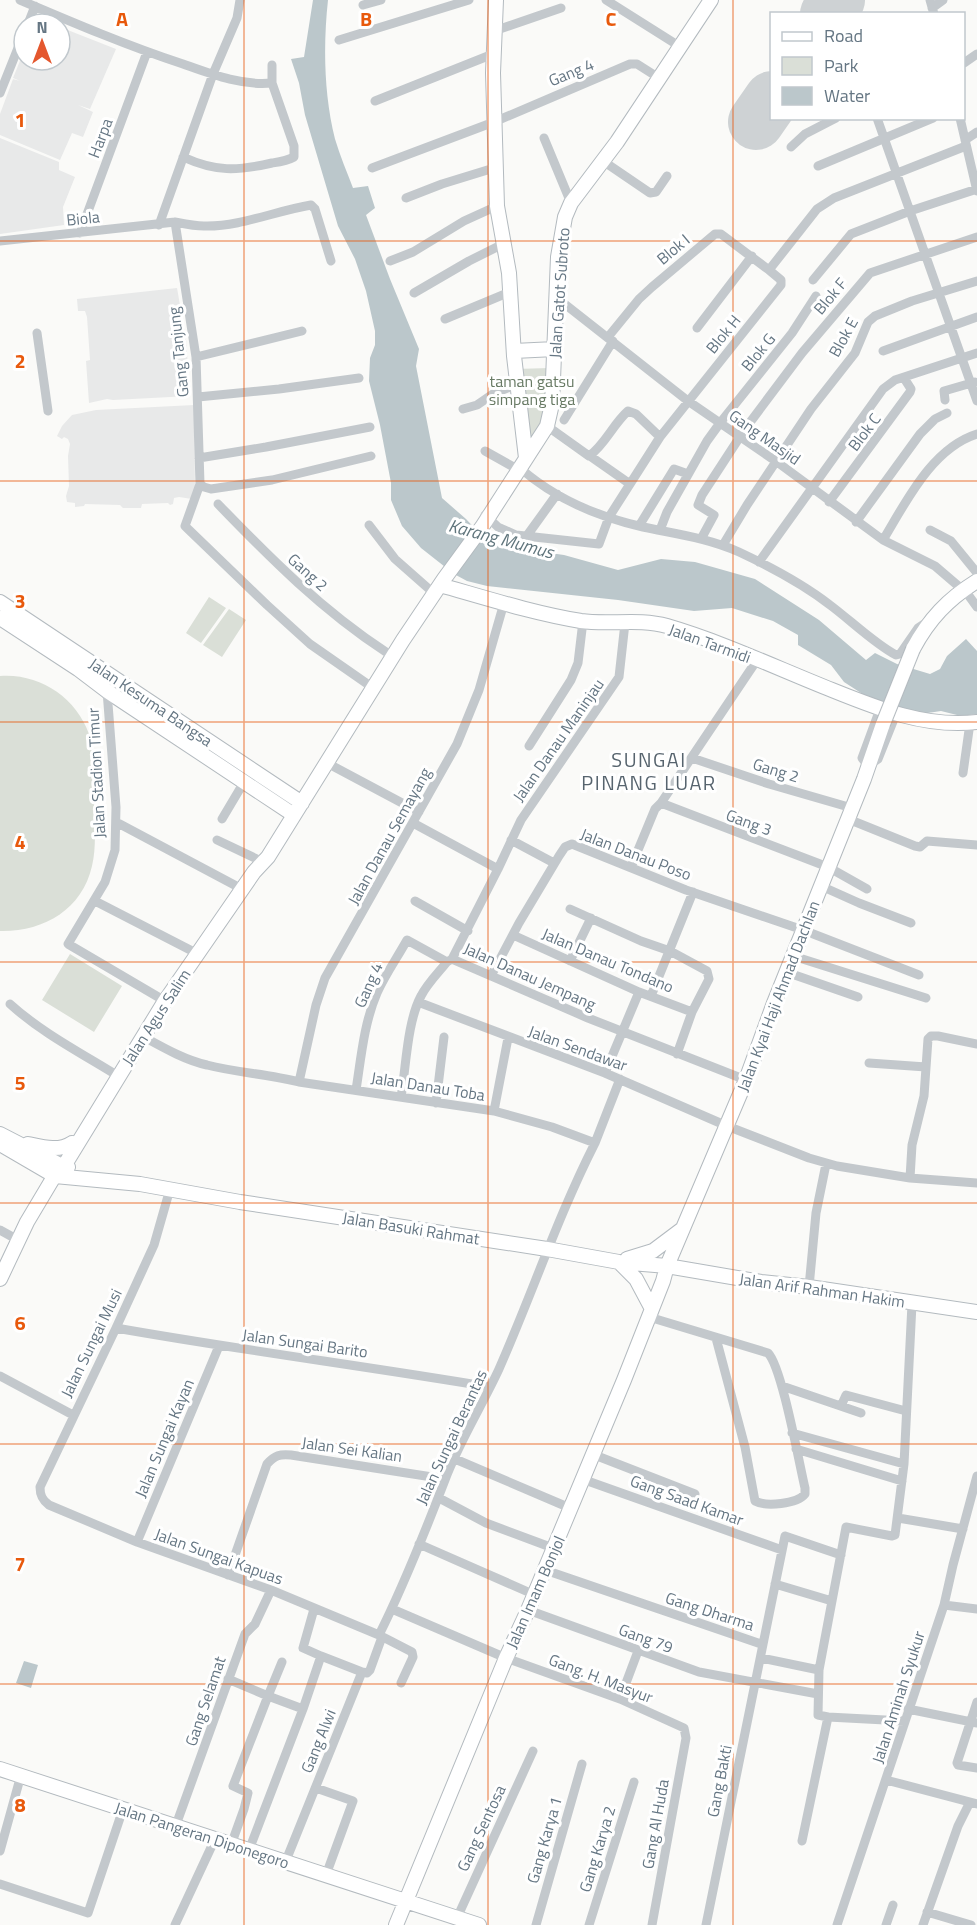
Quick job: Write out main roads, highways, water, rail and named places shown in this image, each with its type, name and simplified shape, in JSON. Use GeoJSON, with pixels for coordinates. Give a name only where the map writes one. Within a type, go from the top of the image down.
{"type":"FeatureCollection","features":[{"type":"Feature","properties":{"kind":"water"},"geometry":{"type":"Polygon","coordinates":[[[313,0],[328,0],[325,70],[335,139],[353,188],[368,186],[375,208],[366,215],[419,349],[416,366],[442,498],[494,545],[564,555],[618,570],[661,559],[695,562],[755,579],[819,620],[866,660],[875,653],[897,664],[930,674],[940,669],[947,656],[966,639],[977,651],[977,714],[961,716],[941,711],[921,714],[864,701],[861,693],[844,682],[831,665],[798,645],[798,635],[773,621],[732,608],[694,611],[618,600],[487,586],[467,581],[454,574],[421,548],[402,526],[391,500],[391,483],[369,381],[375,331],[366,291],[355,259],[338,226],[291,59],[304,57],[313,0]]]}},
{"type":"Feature","properties":{"kind":"water"},"geometry":{"type":"Polygon","coordinates":[[[24,1661],[38,1665],[31,1688],[16,1683],[24,1661]]]}},
{"type":"Feature","properties":{"kind":"district","name":"SUNGAI PINANG LUAR"},"geometry":{"type":"Point","coordinates":[649,772]}},
{"type":"Feature","properties":{"kind":"park label","name":"taman gatsu simpang tiga"},"geometry":{"type":"Point","coordinates":[532,390]}},
{"type":"Feature","properties":{"kind":"water label","name":"Karang Mumus"},"geometry":{"type":"Point","coordinates":[501,539]}}]}
